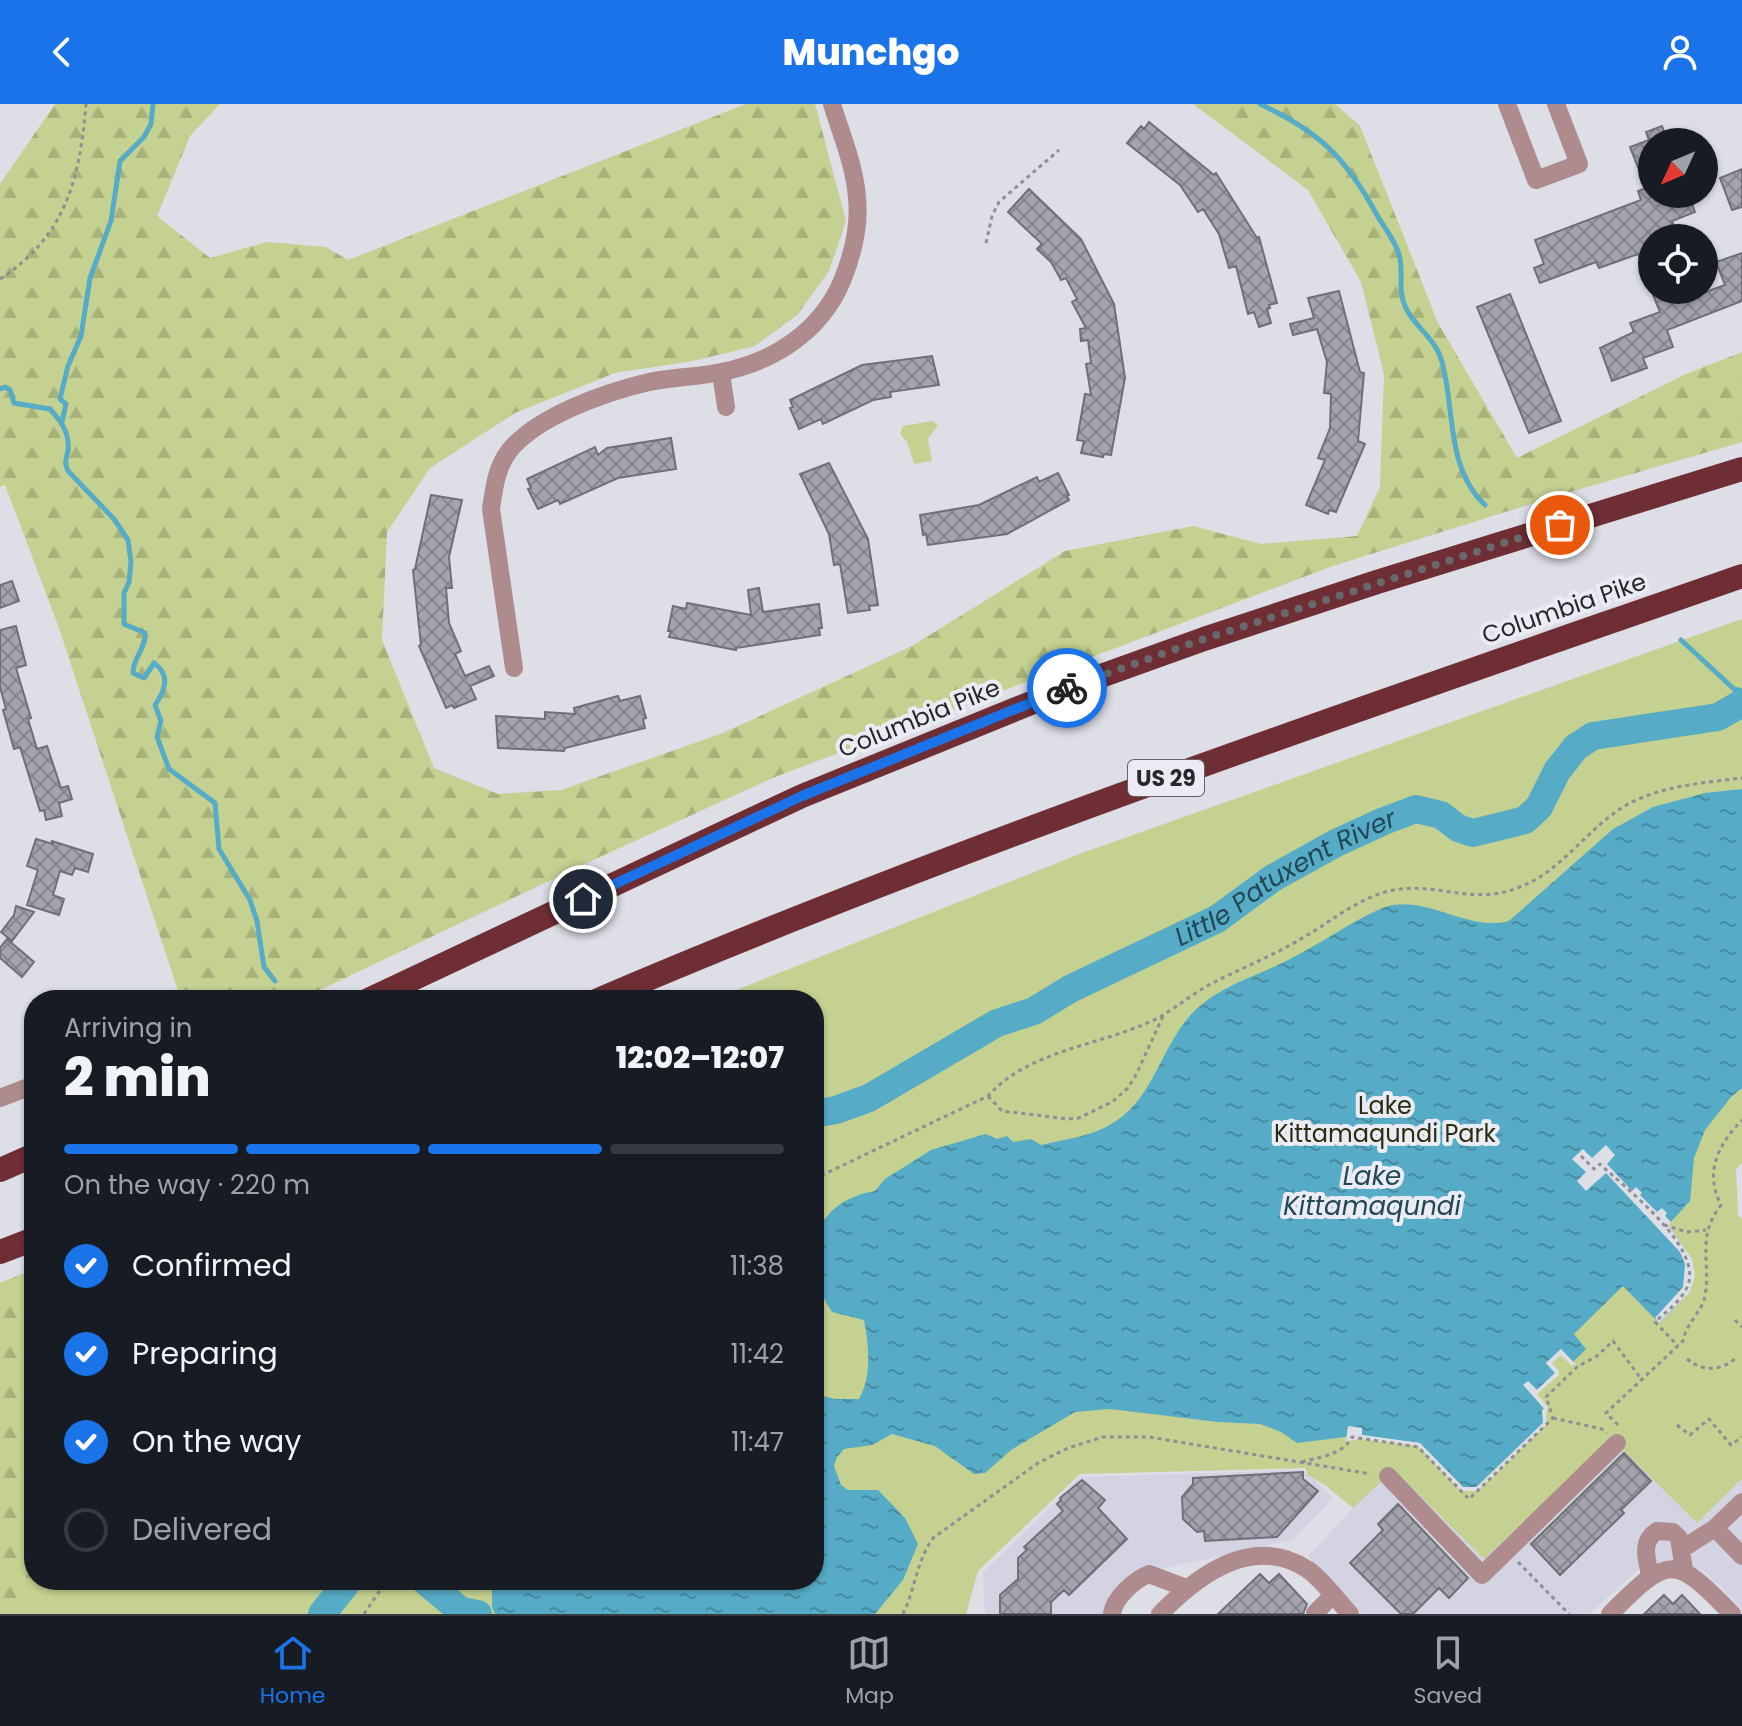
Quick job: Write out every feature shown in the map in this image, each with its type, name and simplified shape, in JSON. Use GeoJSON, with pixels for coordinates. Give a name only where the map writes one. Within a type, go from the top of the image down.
{"type":"FeatureCollection","features":[{"type":"Feature","properties":{"kind":"highway","name":"Columbia Pike"},"geometry":{"type":"LineString","coordinates":[[389,990],[802,796],[1073,686],[1363,587],[1742,469]]}},
{"type":"Feature","properties":{"kind":"highway","name":"Columbia Pike"},"geometry":{"type":"LineString","coordinates":[[622,990],[838,900],[993,840],[1742,576]]}},
{"type":"Feature","properties":{"kind":"highway"},"geometry":{"type":"LineString","coordinates":[[0,1170],[24,1159]]}},
{"type":"Feature","properties":{"kind":"highway"},"geometry":{"type":"LineString","coordinates":[[0,1252],[24,1243]]}},
{"type":"Feature","properties":{"kind":"street"},"geometry":{"type":"LineString","coordinates":[[514,668],[491,509],[494,482],[509,452],[526,435],[552,419],[608,394],[650,382],[721,373],[760,361],[801,337],[827,310],[838,290],[855,243],[857,195],[832,104]]}},
{"type":"Feature","properties":{"kind":"street"},"geometry":{"type":"LineString","coordinates":[[1507,104],[1536,180],[1579,164],[1556,104]]}},
{"type":"Feature","properties":{"kind":"street"},"geometry":{"type":"LineString","coordinates":[[721,373],[726,407]]}},
{"type":"Feature","properties":{"kind":"street"},"geometry":{"type":"LineString","coordinates":[[0,1098],[24,1089]]}},
{"type":"Feature","properties":{"kind":"street"},"geometry":{"type":"LineString","coordinates":[[1388,1476],[1482,1575],[1613,1439]]}},
{"type":"Feature","properties":{"kind":"street"},"geometry":{"type":"LineString","coordinates":[[1682,1549],[1715,1528],[1742,1502]]}},
{"type":"Feature","properties":{"kind":"street"},"geometry":{"type":"LineString","coordinates":[[1715,1528],[1742,1556]]}},
{"type":"Feature","properties":{"kind":"street"},"geometry":{"type":"LineString","coordinates":[[1650,1576],[1646,1542],[1657,1531],[1673,1532],[1679,1538],[1684,1570]]}},
{"type":"Feature","properties":{"kind":"street"},"geometry":{"type":"LineString","coordinates":[[1160,1614],[1186,1588],[1223,1564],[1253,1556],[1288,1560],[1310,1571],[1350,1614]]}},
{"type":"Feature","properties":{"kind":"street"},"geometry":{"type":"LineString","coordinates":[[1610,1614],[1650,1576],[1671,1569],[1684,1570],[1698,1579],[1732,1614]]}},
{"type":"Feature","properties":{"kind":"street"},"geometry":{"type":"LineString","coordinates":[[1112,1614],[1115,1601],[1142,1576],[1149,1574],[1186,1588]]}},
{"type":"Feature","properties":{"kind":"street"},"geometry":{"type":"LineString","coordinates":[[1315,1613],[1333,1595]]}},
{"type":"Feature","properties":{"kind":"path"},"geometry":{"type":"LineString","coordinates":[[0,279],[33,253],[66,201],[78,174],[83,151],[86,104]]}},
{"type":"Feature","properties":{"kind":"path"},"geometry":{"type":"LineString","coordinates":[[986,243],[992,216],[999,202],[1059,150]]}},
{"type":"Feature","properties":{"kind":"path"},"geometry":{"type":"LineString","coordinates":[[824,1174],[988,1096],[1004,1081],[1048,1058],[1163,1016],[1205,988],[1304,938],[1373,896],[1402,889],[1474,896],[1516,889],[1543,875],[1621,808],[1642,798],[1697,784],[1742,778]]}},
{"type":"Feature","properties":{"kind":"path"},"geometry":{"type":"LineString","coordinates":[[988,1096],[1002,1111],[1058,1120],[1079,1118],[1096,1111],[1128,1088],[1163,1016]]}},
{"type":"Feature","properties":{"kind":"path"},"geometry":{"type":"LineString","coordinates":[[1606,1413],[1683,1341],[1685,1329],[1705,1299],[1706,1230],[1711,1217],[1721,1205],[1711,1178],[1719,1153],[1732,1130],[1742,1120]]}},
{"type":"Feature","properties":{"kind":"path"},"geometry":{"type":"LineString","coordinates":[[1581,1156],[1594,1169],[1600,1164],[1664,1225],[1688,1261],[1691,1276],[1687,1289],[1655,1322],[1678,1346]]}},
{"type":"Feature","properties":{"kind":"path"},"geometry":{"type":"LineString","coordinates":[[1664,1225],[1687,1232],[1706,1230]]}},
{"type":"Feature","properties":{"kind":"path"},"geometry":{"type":"LineString","coordinates":[[1735,1320],[1742,1327]]}},
{"type":"Feature","properties":{"kind":"path"},"geometry":{"type":"LineString","coordinates":[[1553,1418],[1546,1397],[1577,1367],[1597,1356],[1613,1341],[1642,1380]]}},
{"type":"Feature","properties":{"kind":"path"},"geometry":{"type":"LineString","coordinates":[[1687,1359],[1697,1366],[1714,1368],[1736,1358]]}},
{"type":"Feature","properties":{"kind":"path"},"geometry":{"type":"LineString","coordinates":[[1553,1418],[1602,1429],[1613,1439]]}},
{"type":"Feature","properties":{"kind":"path"},"geometry":{"type":"LineString","coordinates":[[1298,1463],[1341,1450],[1352,1437],[1418,1447],[1469,1499],[1553,1418]]}},
{"type":"Feature","properties":{"kind":"path"},"geometry":{"type":"LineString","coordinates":[[1677,1425],[1690,1435],[1709,1419],[1731,1445],[1742,1437]]}},
{"type":"Feature","properties":{"kind":"path"},"geometry":{"type":"LineString","coordinates":[[903,1614],[926,1549],[933,1538],[1038,1463],[1068,1448],[1103,1437],[1149,1437],[1388,1476]]}},
{"type":"Feature","properties":{"kind":"path"},"geometry":{"type":"LineString","coordinates":[[1507,1551],[1569,1614]]}},
{"type":"Feature","properties":{"kind":"path"},"geometry":{"type":"LineString","coordinates":[[364,1614],[380,1590]]}},
{"type":"Feature","properties":{"kind":"shaded area"},"geometry":{"type":"Polygon","coordinates":[[[1612,1439],[1697,1523],[1742,1479],[1742,1609],[1705,1572],[1679,1563],[1658,1563],[1639,1569],[1589,1614],[1362,1614],[1308,1556],[1394,1470],[1612,1439]]]}},
{"type":"Feature","properties":{"kind":"shaded area"},"geometry":{"type":"Polygon","coordinates":[[[1304,1470],[1333,1498],[1294,1539],[1131,1576],[1106,1614],[985,1614],[983,1573],[1080,1477],[1304,1470]]]}},
{"type":"Feature","properties":{"kind":"green space"},"geometry":{"type":"Polygon","coordinates":[[[55,104],[220,104],[190,136],[157,216],[210,258],[267,242],[326,247],[348,260],[746,104],[815,104],[846,221],[829,271],[797,315],[755,346],[693,361],[615,373],[515,413],[430,468],[387,532],[382,640],[434,768],[498,794],[561,790],[723,733],[912,646],[1065,551],[1193,526],[1261,544],[1357,536],[1380,487],[1384,374],[1361,282],[1308,190],[1193,104],[1335,104],[1360,126],[1438,323],[1517,458],[1686,374],[1742,352],[1742,442],[1333,566],[775,777],[320,990],[178,990],[59,628],[5,485],[0,487],[0,184],[55,104]]]}},
{"type":"Feature","properties":{"kind":"green space"},"geometry":{"type":"Polygon","coordinates":[[[932,421],[938,425],[928,439],[932,461],[914,464],[907,442],[900,434],[903,426],[932,421]]]}},
{"type":"Feature","properties":{"kind":"green space","name":"Lake Kittamaqundi Park"},"geometry":{"type":"Polygon","coordinates":[[[1742,619],[1742,1163],[1736,1169],[1738,1215],[1742,1219],[1742,1479],[1697,1523],[1612,1439],[1484,1559],[1394,1470],[1353,1508],[1308,1475],[1305,1468],[1080,1474],[978,1571],[966,1614],[11,1614],[29,1590],[824,1590],[824,990],[736,990],[1085,852],[1742,619]]]}},
{"type":"Feature","properties":{"kind":"green space"},"geometry":{"type":"Polygon","coordinates":[[[24,1273],[24,1590],[211,1590],[169,1614],[0,1614],[0,1283],[24,1273]]]}},
{"type":"Feature","properties":{"kind":"water","name":"Lake Kittamaqundi"},"geometry":{"type":"Polygon","coordinates":[[[1742,789],[1742,1088],[1705,1130],[1694,1158],[1690,1201],[1668,1225],[1688,1255],[1694,1277],[1684,1298],[1659,1323],[1623,1286],[1574,1334],[1586,1349],[1573,1362],[1561,1349],[1546,1363],[1555,1373],[1537,1390],[1524,1385],[1544,1409],[1544,1422],[1476,1487],[1463,1487],[1419,1443],[1361,1435],[1297,1443],[1281,1432],[1260,1424],[1110,1409],[1075,1412],[1011,1450],[985,1473],[974,1474],[935,1446],[892,1434],[872,1445],[844,1449],[834,1466],[841,1485],[848,1490],[878,1490],[905,1518],[918,1544],[903,1580],[875,1614],[495,1614],[492,1590],[824,1590],[824,1396],[859,1399],[866,1381],[868,1361],[864,1320],[832,1312],[824,1297],[824,1221],[836,1208],[853,1197],[875,1191],[885,1179],[931,1150],[986,1134],[997,1139],[1007,1136],[1013,1142],[1031,1139],[1041,1145],[1106,1127],[1137,1102],[1187,1019],[1221,991],[1299,954],[1378,910],[1394,905],[1427,907],[1476,921],[1509,921],[1613,829],[1653,807],[1705,793],[1742,789]]]}},
{"type":"Feature","properties":{"kind":"pier"},"geometry":{"type":"Polygon","coordinates":[[[1606,1145],[1615,1155],[1607,1164],[1632,1191],[1636,1187],[1657,1212],[1662,1208],[1667,1213],[1665,1216],[1671,1222],[1669,1226],[1692,1259],[1695,1276],[1690,1292],[1659,1323],[1655,1318],[1683,1287],[1685,1264],[1680,1252],[1606,1173],[1586,1191],[1577,1181],[1586,1172],[1572,1159],[1583,1149],[1592,1158],[1606,1145]]]}},
{"type":"Feature","properties":{"kind":"pier"},"geometry":{"type":"Polygon","coordinates":[[[1561,1349],[1576,1365],[1571,1365],[1561,1355],[1552,1363],[1559,1375],[1537,1394],[1548,1407],[1547,1424],[1478,1491],[1461,1491],[1418,1446],[1361,1439],[1346,1441],[1348,1426],[1362,1428],[1362,1435],[1420,1443],[1463,1487],[1477,1487],[1543,1423],[1544,1408],[1523,1385],[1528,1381],[1537,1390],[1555,1373],[1546,1363],[1561,1349]]]}},
{"type":"Feature","properties":{"kind":"building"},"geometry":{"type":"Polygon","coordinates":[[[1149,122],[1214,175],[1216,173],[1259,237],[1277,303],[1269,305],[1267,309],[1271,323],[1259,327],[1254,312],[1248,314],[1236,266],[1229,268],[1219,234],[1203,209],[1198,212],[1180,185],[1127,143],[1141,126],[1144,129],[1149,122]]]}},
{"type":"Feature","properties":{"kind":"building"},"geometry":{"type":"Polygon","coordinates":[[[1638,144],[1638,168],[1630,147],[1638,144]]]}},
{"type":"Feature","properties":{"kind":"building"},"geometry":{"type":"Polygon","coordinates":[[[1742,169],[1742,207],[1732,210],[1720,178],[1742,169]]]}},
{"type":"Feature","properties":{"kind":"building"},"geometry":{"type":"Polygon","coordinates":[[[1029,189],[1081,239],[1114,304],[1125,378],[1111,455],[1104,454],[1103,457],[1081,453],[1084,441],[1077,440],[1085,394],[1091,395],[1086,364],[1091,363],[1088,340],[1081,341],[1080,329],[1086,328],[1072,302],[1077,299],[1066,278],[1061,280],[1051,262],[1037,249],[1042,244],[1008,212],[1029,189]]]}},
{"type":"Feature","properties":{"kind":"building"},"geometry":{"type":"Polygon","coordinates":[[[1638,201],[1638,208],[1693,208],[1695,212],[1672,221],[1673,224],[1638,224],[1638,254],[1599,268],[1596,262],[1540,283],[1534,268],[1544,264],[1535,240],[1638,201]]]}},
{"type":"Feature","properties":{"kind":"building"},"geometry":{"type":"Polygon","coordinates":[[[1742,253],[1742,301],[1667,330],[1673,347],[1643,358],[1647,368],[1612,381],[1600,348],[1634,332],[1630,323],[1660,312],[1657,304],[1718,304],[1718,288],[1725,285],[1718,261],[1742,253]]]}},
{"type":"Feature","properties":{"kind":"building"},"geometry":{"type":"Polygon","coordinates":[[[1339,291],[1360,372],[1364,373],[1358,441],[1365,444],[1336,512],[1329,510],[1328,514],[1306,505],[1325,460],[1318,458],[1330,428],[1331,394],[1324,393],[1327,362],[1317,329],[1293,335],[1290,324],[1314,318],[1308,298],[1339,291]]]}},
{"type":"Feature","properties":{"kind":"building"},"geometry":{"type":"Polygon","coordinates":[[[1510,294],[1561,421],[1529,433],[1477,307],[1510,294]]]}},
{"type":"Feature","properties":{"kind":"building"},"geometry":{"type":"Polygon","coordinates":[[[932,356],[939,385],[890,392],[891,397],[873,400],[823,424],[821,419],[799,429],[790,400],[862,365],[932,356]]]}},
{"type":"Feature","properties":{"kind":"building"},"geometry":{"type":"Polygon","coordinates":[[[671,438],[676,469],[618,478],[560,504],[558,500],[538,509],[528,489],[531,488],[527,479],[595,447],[598,455],[607,448],[671,438]]]}},
{"type":"Feature","properties":{"kind":"building"},"geometry":{"type":"Polygon","coordinates":[[[829,463],[868,539],[878,605],[869,606],[870,610],[848,613],[840,564],[834,565],[829,534],[800,474],[829,463]]]}},
{"type":"Feature","properties":{"kind":"building"},"geometry":{"type":"Polygon","coordinates":[[[1058,473],[1069,500],[1007,534],[928,545],[920,515],[979,505],[1037,477],[1039,482],[1058,473]]]}},
{"type":"Feature","properties":{"kind":"building"},"geometry":{"type":"Polygon","coordinates":[[[431,495],[462,500],[449,557],[452,588],[446,588],[449,623],[461,651],[455,654],[465,676],[489,666],[494,676],[470,686],[476,699],[454,708],[452,705],[446,708],[419,646],[413,570],[431,495]]]}},
{"type":"Feature","properties":{"kind":"building"},"geometry":{"type":"Polygon","coordinates":[[[12,581],[19,601],[0,608],[0,585],[12,581]]]}},
{"type":"Feature","properties":{"kind":"building"},"geometry":{"type":"Polygon","coordinates":[[[759,588],[763,612],[819,604],[820,635],[736,650],[669,637],[673,606],[686,609],[687,603],[751,615],[748,590],[759,588]]]}},
{"type":"Feature","properties":{"kind":"building"},"geometry":{"type":"Polygon","coordinates":[[[16,626],[26,665],[16,668],[37,749],[47,746],[61,788],[68,786],[72,799],[59,803],[62,816],[46,820],[44,810],[40,811],[20,747],[14,749],[3,710],[6,709],[0,687],[0,630],[16,626]]]}},
{"type":"Feature","properties":{"kind":"building"},"geometry":{"type":"Polygon","coordinates":[[[618,696],[620,701],[640,696],[646,718],[643,719],[645,728],[565,748],[564,751],[498,748],[496,716],[545,719],[545,712],[575,714],[574,708],[618,696]]]}},
{"type":"Feature","properties":{"kind":"building"},"geometry":{"type":"Polygon","coordinates":[[[36,839],[93,854],[88,872],[75,868],[72,875],[60,871],[53,895],[64,899],[59,915],[27,905],[38,870],[27,866],[36,839]]]}},
{"type":"Feature","properties":{"kind":"building"},"geometry":{"type":"Polygon","coordinates":[[[16,906],[34,912],[12,941],[1,932],[14,915],[16,906]]]}},
{"type":"Feature","properties":{"kind":"building"},"geometry":{"type":"Polygon","coordinates":[[[7,939],[34,962],[22,977],[0,958],[0,948],[7,939]]]}},
{"type":"Feature","properties":{"kind":"building"},"geometry":{"type":"Polygon","coordinates":[[[1624,1453],[1651,1481],[1621,1510],[1624,1513],[1560,1575],[1531,1544],[1624,1453]]]}},
{"type":"Feature","properties":{"kind":"building"},"geometry":{"type":"Polygon","coordinates":[[[1303,1472],[1303,1479],[1318,1491],[1277,1537],[1205,1541],[1204,1531],[1197,1532],[1183,1519],[1182,1497],[1193,1484],[1193,1478],[1303,1472]]]}},
{"type":"Feature","properties":{"kind":"building"},"geometry":{"type":"Polygon","coordinates":[[[1082,1480],[1105,1500],[1098,1508],[1127,1539],[1069,1595],[1064,1590],[1051,1602],[1051,1614],[1000,1614],[1000,1595],[1018,1579],[1018,1558],[1027,1550],[1024,1547],[1063,1511],[1057,1504],[1060,1498],[1082,1480]]]}},
{"type":"Feature","properties":{"kind":"building"},"geometry":{"type":"Polygon","coordinates":[[[1398,1504],[1468,1578],[1449,1598],[1439,1588],[1413,1614],[1401,1614],[1350,1563],[1383,1530],[1378,1524],[1398,1504]]]}},
{"type":"Feature","properties":{"kind":"building"},"geometry":{"type":"Polygon","coordinates":[[[1260,1574],[1269,1583],[1279,1574],[1307,1604],[1303,1614],[1218,1614],[1260,1574]]]}},
{"type":"Feature","properties":{"kind":"building"},"geometry":{"type":"Polygon","coordinates":[[[1664,1595],[1673,1604],[1682,1595],[1700,1614],[1644,1614],[1664,1595]]]}},
{"type":"Feature","properties":{"kind":"waterway"},"geometry":{"type":"LineString","coordinates":[[62,422],[66,404],[60,399],[68,366],[81,336],[90,278],[111,221],[120,161],[144,137],[151,124],[153,104]]}},
{"type":"Feature","properties":{"kind":"waterway"},"geometry":{"type":"LineString","coordinates":[[1260,104],[1315,136],[1342,162],[1393,241],[1400,258],[1403,300],[1439,354],[1458,456],[1472,490],[1485,505]]}},
{"type":"Feature","properties":{"kind":"waterway"},"geometry":{"type":"LineString","coordinates":[[0,389],[5,387],[10,390],[14,403],[50,409],[68,439],[68,471],[114,519],[128,540],[131,562],[129,582],[124,593],[124,624],[145,633],[133,673],[144,678],[154,663],[163,673],[164,689],[155,705],[161,721],[157,737],[169,769],[215,803],[219,849],[250,900],[257,921],[264,967],[275,981]]}},
{"type":"Feature","properties":{"kind":"waterway"},"geometry":{"type":"LineString","coordinates":[[1681,640],[1734,689],[1742,691]]}},
{"type":"Feature","properties":{"kind":"waterway","name":"Little Patuxent River"},"geometry":{"type":"LineString","coordinates":[[824,1112],[869,1098],[997,1023],[1034,1011],[1070,989],[1217,919],[1273,878],[1384,821],[1416,809],[1441,815],[1458,828],[1473,833],[1525,820],[1539,807],[1557,771],[1576,747],[1593,736],[1718,717],[1742,703]]}},
{"type":"Feature","properties":{"kind":"waterway","name":"Little Patuxent River"},"geometry":{"type":"LineString","coordinates":[[322,1614],[341,1590]]}},
{"type":"Feature","properties":{"kind":"waterway"},"geometry":{"type":"LineString","coordinates":[[436,1590],[461,1611],[478,1614]]}},
{"type":"Feature","properties":{"kind":"way so far"},"geometry":{"type":"LineString","coordinates":[[1067,688],[1204,639],[1560,525]]}},
{"type":"Feature","properties":{"kind":"route"},"geometry":{"type":"LineString","coordinates":[[583,899],[802,796],[1067,688]]}}]}
